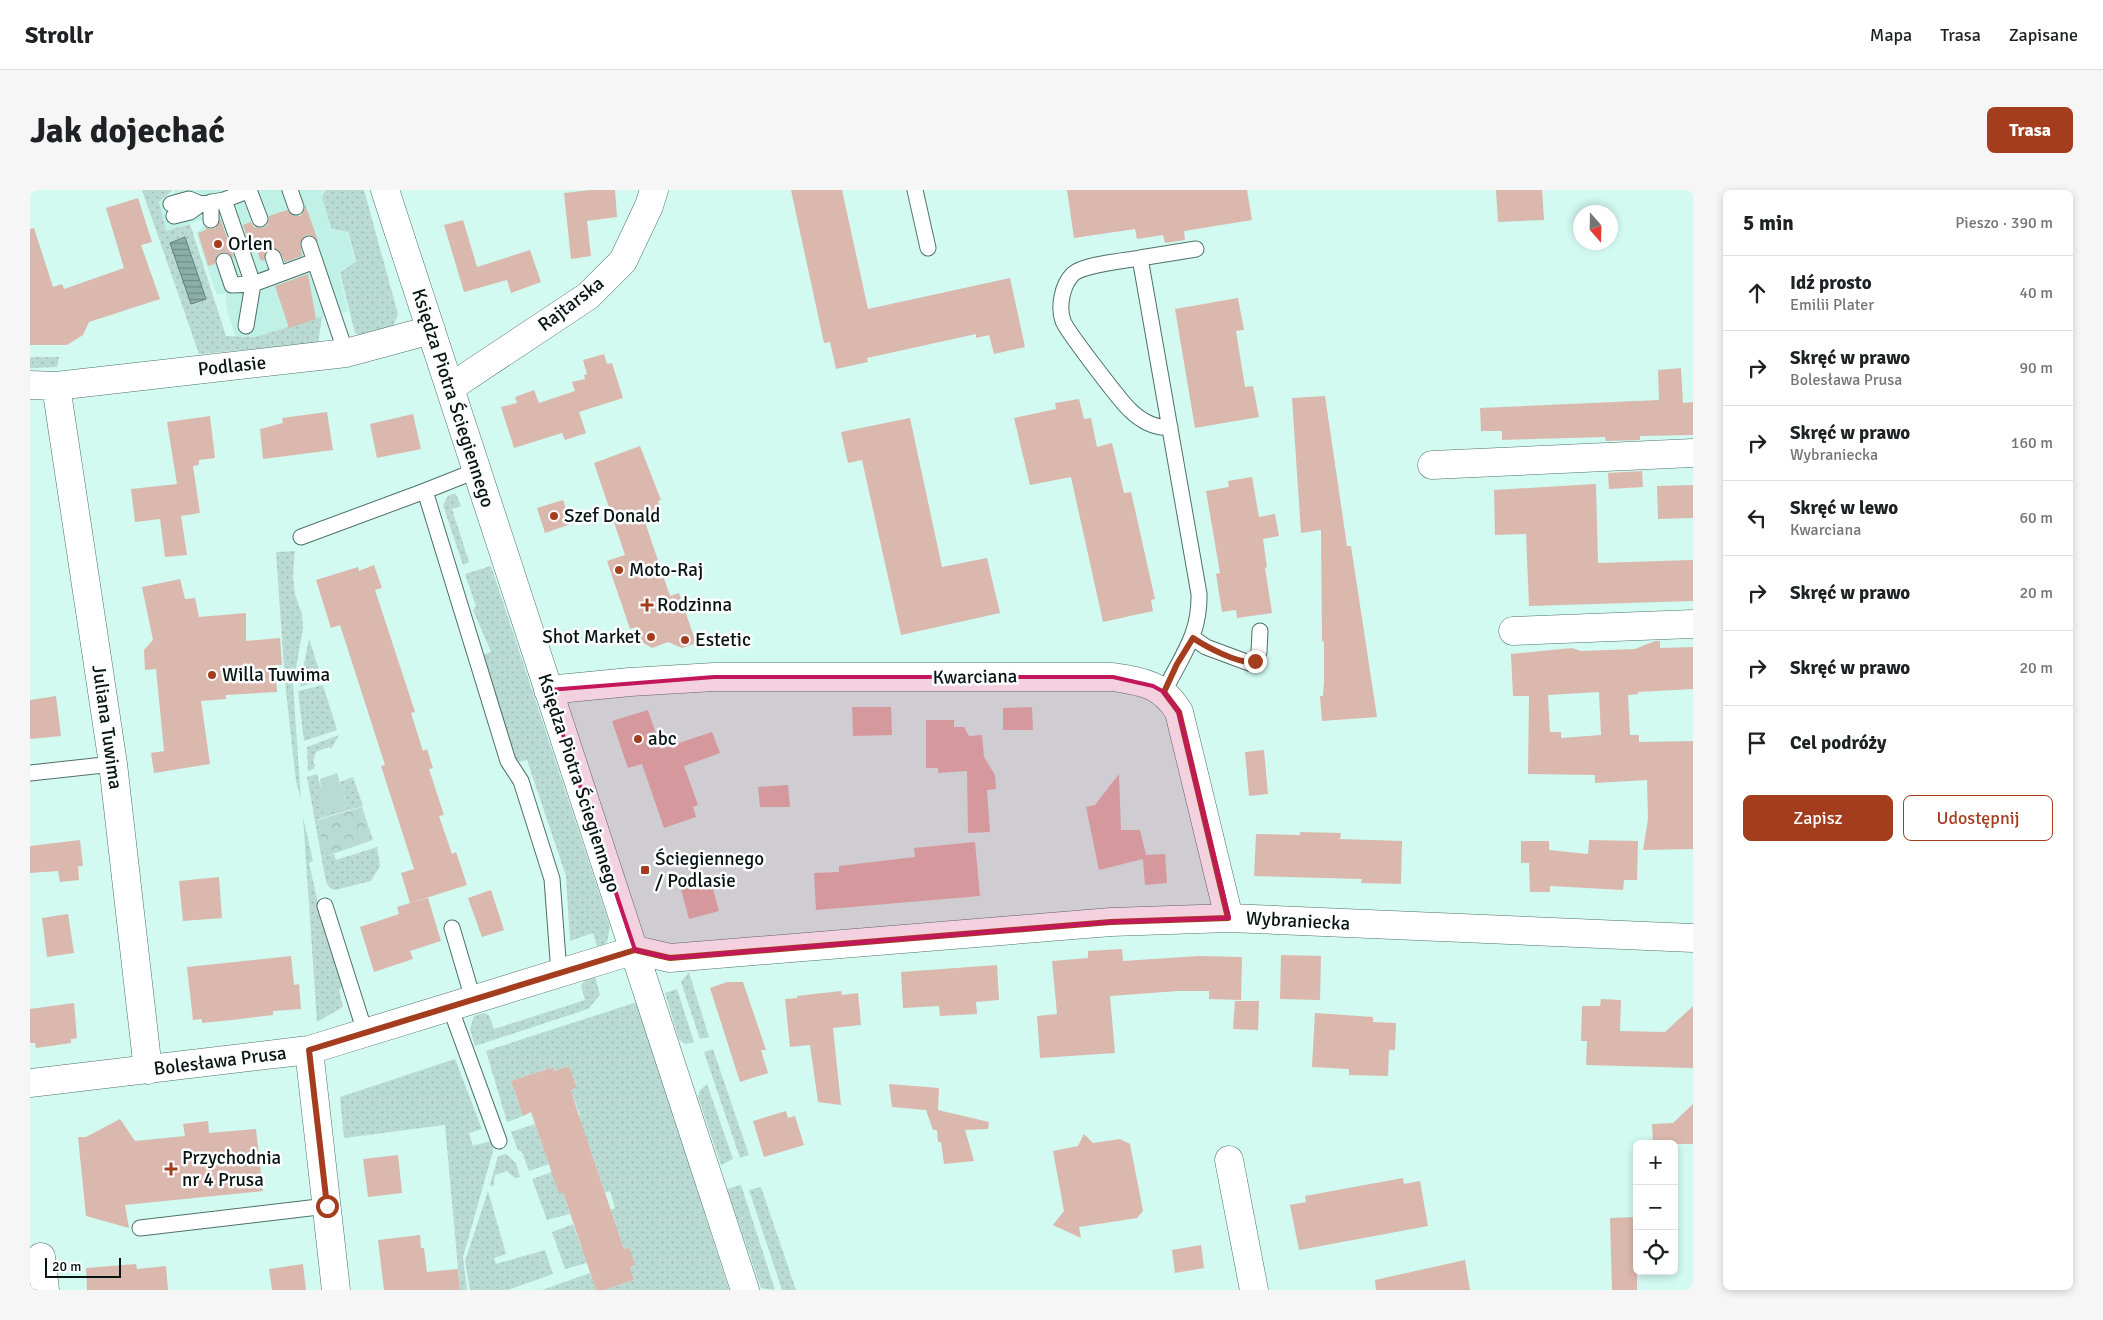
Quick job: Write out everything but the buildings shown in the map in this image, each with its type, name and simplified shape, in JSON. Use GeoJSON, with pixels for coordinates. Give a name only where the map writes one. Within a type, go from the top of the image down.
{"type":"FeatureCollection","features":[{"type":"Feature","properties":{"kind":"street","name":"Księdza Piotra Ściegiennego"},"geometry":{"type":"LineString","coordinates":[[385,190],[745,1290]]}},
{"type":"Feature","properties":{"kind":"street","name":"Rajtarska"},"geometry":{"type":"LineString","coordinates":[[451,387],[588,296],[623,261],[649,206],[654,190]]}},
{"type":"Feature","properties":{"kind":"street","name":"Podlasie"},"geometry":{"type":"LineString","coordinates":[[43,386],[346,353],[431,330]]}},
{"type":"Feature","properties":{"kind":"street","name":"Juliana Tuwima"},"geometry":{"type":"LineString","coordinates":[[43,386],[113,764],[148,1070]]}},
{"type":"Feature","properties":{"kind":"street"},"geometry":{"type":"LineString","coordinates":[[1432,465],[1693,453]]}},
{"type":"Feature","properties":{"kind":"street"},"geometry":{"type":"LineString","coordinates":[[1513,631],[1693,624]]}},
{"type":"Feature","properties":{"kind":"street","name":"Kwarciana"},"geometry":{"type":"LineString","coordinates":[[548,690],[630,682],[714,677],[1029,676],[1113,677],[1135,680],[1164,692]]}},
{"type":"Feature","properties":{"kind":"street"},"geometry":{"type":"LineString","coordinates":[[1164,692],[1179,712],[1228,918]]}},
{"type":"Feature","properties":{"kind":"street","name":"Wybraniecka"},"geometry":{"type":"LineString","coordinates":[[635,950],[670,958],[1111,922],[1228,918],[1693,938]]}},
{"type":"Feature","properties":{"kind":"street","name":"Bolesława Prusa"},"geometry":{"type":"LineString","coordinates":[[30,1083],[309,1050],[635,950]]}},
{"type":"Feature","properties":{"kind":"street"},"geometry":{"type":"LineString","coordinates":[[309,1050],[336,1290]]}},
{"type":"Feature","properties":{"kind":"street"},"geometry":{"type":"LineString","coordinates":[[1229,1160],[1254,1290]]}},
{"type":"Feature","properties":{"kind":"street"},"geometry":{"type":"LineString","coordinates":[[40,1257],[45,1290]]}},
{"type":"Feature","properties":{"kind":"lane"},"geometry":{"type":"LineString","coordinates":[[173,210],[190,212],[212,202],[250,190],[260,219]]}},
{"type":"Feature","properties":{"kind":"lane"},"geometry":{"type":"LineString","coordinates":[[290,190],[296,207]]}},
{"type":"Feature","properties":{"kind":"lane"},"geometry":{"type":"LineString","coordinates":[[914,190],[928,248]]}},
{"type":"Feature","properties":{"kind":"lane"},"geometry":{"type":"LineString","coordinates":[[210,220],[212,202]]}},
{"type":"Feature","properties":{"kind":"lane"},"geometry":{"type":"LineString","coordinates":[[212,202],[253,284],[246,326]]}},
{"type":"Feature","properties":{"kind":"lane"},"geometry":{"type":"LineString","coordinates":[[309,244],[346,353]]}},
{"type":"Feature","properties":{"kind":"lane"},"geometry":{"type":"LineString","coordinates":[[1170,427],[1154,426],[1128,409],[1063,322],[1062,299],[1068,281],[1074,274],[1084,269],[1196,249]]}},
{"type":"Feature","properties":{"kind":"lane"},"geometry":{"type":"LineString","coordinates":[[273,257],[280,274]]}},
{"type":"Feature","properties":{"kind":"lane"},"geometry":{"type":"LineString","coordinates":[[1140,258],[1199,594],[1200,614],[1193,638],[1177,664],[1164,692]]}},
{"type":"Feature","properties":{"kind":"lane"},"geometry":{"type":"LineString","coordinates":[[224,261],[232,285],[253,284],[315,261]]}},
{"type":"Feature","properties":{"kind":"lane"},"geometry":{"type":"LineString","coordinates":[[301,537],[478,470]]}},
{"type":"Feature","properties":{"kind":"lane"},"geometry":{"type":"LineString","coordinates":[[425,491],[508,761],[521,781],[552,879],[559,973]]}},
{"type":"Feature","properties":{"kind":"lane"},"geometry":{"type":"LineString","coordinates":[[1193,638],[1206,646],[1249,663],[1255,661],[1259,652],[1260,631]]}},
{"type":"Feature","properties":{"kind":"lane"},"geometry":{"type":"LineString","coordinates":[[30,773],[113,764]]}},
{"type":"Feature","properties":{"kind":"lane"},"geometry":{"type":"LineString","coordinates":[[325,906],[365,1032]]}},
{"type":"Feature","properties":{"kind":"lane"},"geometry":{"type":"LineString","coordinates":[[452,928],[462,1003],[499,1141]]}},
{"type":"Feature","properties":{"kind":"lane"},"geometry":{"type":"LineString","coordinates":[[140,1228],[327,1206]]}},
{"type":"Feature","properties":{"kind":"highlighted area"},"geometry":{"type":"Polygon","coordinates":[[[714,677],[1113,677],[1153,686],[1164,692],[1179,712],[1229,918],[1111,922],[670,958],[635,950],[548,690],[714,677]]]}},
{"type":"Feature","properties":{"kind":"shaded area","name":"Orlen"},"geometry":{"type":"Polygon","coordinates":[[[175,190],[323,190],[322,196],[330,230],[347,232],[355,261],[339,273],[348,311],[255,337],[235,336],[226,306],[226,293],[217,295],[196,233],[203,227],[202,222],[208,220],[207,218],[166,231],[157,203],[173,195],[175,190]]]}},
{"type":"Feature","properties":{"kind":"shaded area"},"geometry":{"type":"Polygon","coordinates":[[[185,237],[206,299],[191,304],[170,243],[185,237]]]}},
{"type":"Feature","properties":{"kind":"green space"},"geometry":{"type":"Polygon","coordinates":[[[142,190],[173,190],[159,202],[166,231],[190,224],[226,336],[255,337],[322,317],[318,343],[199,354],[142,190]]]}},
{"type":"Feature","properties":{"kind":"green space"},"geometry":{"type":"Polygon","coordinates":[[[325,190],[364,190],[398,314],[391,328],[381,335],[369,337],[355,333],[340,273],[356,261],[348,232],[331,229],[322,197],[325,190]]]}},
{"type":"Feature","properties":{"kind":"green space"},"geometry":{"type":"Polygon","coordinates":[[[30,357],[59,357],[57,367],[30,368],[30,357]]]}},
{"type":"Feature","properties":{"kind":"green space"},"geometry":{"type":"Polygon","coordinates":[[[456,494],[461,506],[452,509],[469,562],[463,565],[443,505],[448,496],[456,494]]]}},
{"type":"Feature","properties":{"kind":"green space"},"geometry":{"type":"Polygon","coordinates":[[[295,551],[293,576],[295,594],[302,614],[303,628],[293,685],[301,800],[296,781],[285,682],[276,552],[295,551]]]}},
{"type":"Feature","properties":{"kind":"green space"},"geometry":{"type":"Polygon","coordinates":[[[491,566],[610,926],[607,942],[598,950],[593,933],[570,941],[566,876],[527,760],[514,763],[479,656],[491,652],[473,610],[476,606],[465,574],[491,566]]]}},
{"type":"Feature","properties":{"kind":"green space"},"geometry":{"type":"Polygon","coordinates":[[[309,638],[322,680],[300,687],[309,638]]]}},
{"type":"Feature","properties":{"kind":"green space"},"geometry":{"type":"Polygon","coordinates":[[[323,685],[337,730],[304,741],[298,691],[323,685]]]}},
{"type":"Feature","properties":{"kind":"green space"},"geometry":{"type":"Polygon","coordinates":[[[339,735],[331,749],[329,747],[316,752],[313,763],[315,764],[314,769],[308,771],[307,747],[339,735]]]}},
{"type":"Feature","properties":{"kind":"green space"},"geometry":{"type":"Polygon","coordinates":[[[337,773],[348,808],[323,814],[316,790],[321,787],[320,779],[337,773]]]}},
{"type":"Feature","properties":{"kind":"green space"},"geometry":{"type":"Polygon","coordinates":[[[317,774],[321,788],[316,789],[348,808],[340,782],[353,777],[363,806],[318,819],[324,857],[334,854],[336,860],[377,847],[380,866],[371,881],[335,890],[330,888],[326,882],[307,777],[317,774]]]}},
{"type":"Feature","properties":{"kind":"green space"},"geometry":{"type":"Polygon","coordinates":[[[362,807],[373,840],[324,857],[318,820],[362,807]]]}},
{"type":"Feature","properties":{"kind":"green space"},"geometry":{"type":"Polygon","coordinates":[[[303,817],[313,861],[309,863],[317,899],[343,986],[339,990],[343,1007],[317,1022],[303,817]]]}},
{"type":"Feature","properties":{"kind":"green space"},"geometry":{"type":"Polygon","coordinates":[[[689,972],[709,1037],[700,1039],[681,982],[689,972]]]}},
{"type":"Feature","properties":{"kind":"green space"},"geometry":{"type":"Polygon","coordinates":[[[595,976],[600,995],[588,1009],[475,1046],[470,1029],[474,1016],[484,1013],[489,1015],[494,1029],[585,1000],[581,986],[585,980],[595,976]]]}},
{"type":"Feature","properties":{"kind":"green space"},"geometry":{"type":"Polygon","coordinates":[[[677,989],[694,1042],[686,1044],[679,1040],[665,993],[677,989]]]}},
{"type":"Feature","properties":{"kind":"green space"},"geometry":{"type":"Polygon","coordinates":[[[637,1002],[729,1290],[604,1290],[634,1280],[630,1267],[634,1265],[628,1247],[624,1249],[611,1210],[615,1208],[610,1191],[605,1193],[590,1148],[586,1149],[575,1117],[580,1115],[571,1090],[577,1088],[569,1066],[554,1071],[552,1067],[511,1081],[523,1116],[507,1122],[486,1051],[637,1002]]]}},
{"type":"Feature","properties":{"kind":"green space"},"geometry":{"type":"Polygon","coordinates":[[[713,1049],[749,1155],[740,1158],[704,1052],[713,1049]]]}},
{"type":"Feature","properties":{"kind":"green space"},"geometry":{"type":"Polygon","coordinates":[[[455,1059],[482,1129],[469,1133],[473,1146],[491,1141],[493,1151],[463,1257],[467,1290],[460,1290],[445,1125],[344,1138],[340,1097],[455,1059]]]}},
{"type":"Feature","properties":{"kind":"green space"},"geometry":{"type":"Polygon","coordinates":[[[707,1084],[733,1159],[721,1165],[698,1097],[700,1090],[707,1084]]]}},
{"type":"Feature","properties":{"kind":"green space"},"geometry":{"type":"Polygon","coordinates":[[[535,1124],[549,1164],[529,1171],[522,1152],[518,1150],[511,1132],[535,1124]]]}},
{"type":"Feature","properties":{"kind":"green space"},"geometry":{"type":"Polygon","coordinates":[[[506,1154],[516,1163],[520,1177],[515,1178],[507,1171],[495,1175],[493,1187],[490,1185],[498,1156],[506,1154]]]}},
{"type":"Feature","properties":{"kind":"green space"},"geometry":{"type":"Polygon","coordinates":[[[552,1172],[559,1193],[563,1192],[570,1214],[547,1220],[532,1179],[552,1172]]]}},
{"type":"Feature","properties":{"kind":"green space"},"geometry":{"type":"Polygon","coordinates":[[[741,1185],[775,1290],[761,1288],[727,1189],[741,1185]]]}},
{"type":"Feature","properties":{"kind":"green space"},"geometry":{"type":"Polygon","coordinates":[[[761,1187],[796,1290],[782,1290],[749,1190],[761,1187]]]}},
{"type":"Feature","properties":{"kind":"green space"},"geometry":{"type":"Polygon","coordinates":[[[488,1191],[506,1254],[494,1258],[496,1264],[545,1250],[553,1274],[508,1290],[470,1290],[465,1261],[488,1191]]]}},
{"type":"Feature","properties":{"kind":"green space"},"geometry":{"type":"Polygon","coordinates":[[[573,1224],[587,1263],[565,1269],[552,1232],[573,1224]]]}},
{"type":"Feature","properties":{"kind":"green space"},"geometry":{"type":"Polygon","coordinates":[[[590,1273],[596,1290],[542,1290],[590,1273]]]}},
{"type":"Feature","properties":{"kind":"place","name":"Orlen"},"geometry":{"type":"Point","coordinates":[218,244]}},
{"type":"Feature","properties":{"kind":"place","name":"Szef Donald"},"geometry":{"type":"Point","coordinates":[554,516]}},
{"type":"Feature","properties":{"kind":"place","name":"Moto-Raj"},"geometry":{"type":"Point","coordinates":[619,570]}},
{"type":"Feature","properties":{"kind":"place","name":"Rodzinna"},"geometry":{"type":"Point","coordinates":[647,605]}},
{"type":"Feature","properties":{"kind":"place","name":"Shot Market"},"geometry":{"type":"Point","coordinates":[651,637]}},
{"type":"Feature","properties":{"kind":"place","name":"Estetic"},"geometry":{"type":"Point","coordinates":[685,640]}},
{"type":"Feature","properties":{"kind":"place","name":"Willa Tuwima"},"geometry":{"type":"Point","coordinates":[212,675]}},
{"type":"Feature","properties":{"kind":"place","name":"abc"},"geometry":{"type":"Point","coordinates":[638,739]}},
{"type":"Feature","properties":{"kind":"place","name":"Ściegiennego / Podlasie"},"geometry":{"type":"Point","coordinates":[645,870]}},
{"type":"Feature","properties":{"kind":"place","name":"Przychodnia nr 4 Prusa"},"geometry":{"type":"Point","coordinates":[171,1169]}},
{"type":"Feature","properties":{"kind":"route"},"geometry":{"type":"LineString","coordinates":[[327,1206],[309,1050],[635,950],[670,958],[1111,922],[1228,918],[1179,712],[1164,692],[1177,664],[1193,638],[1206,646],[1244,662],[1255,661]]}}]}
